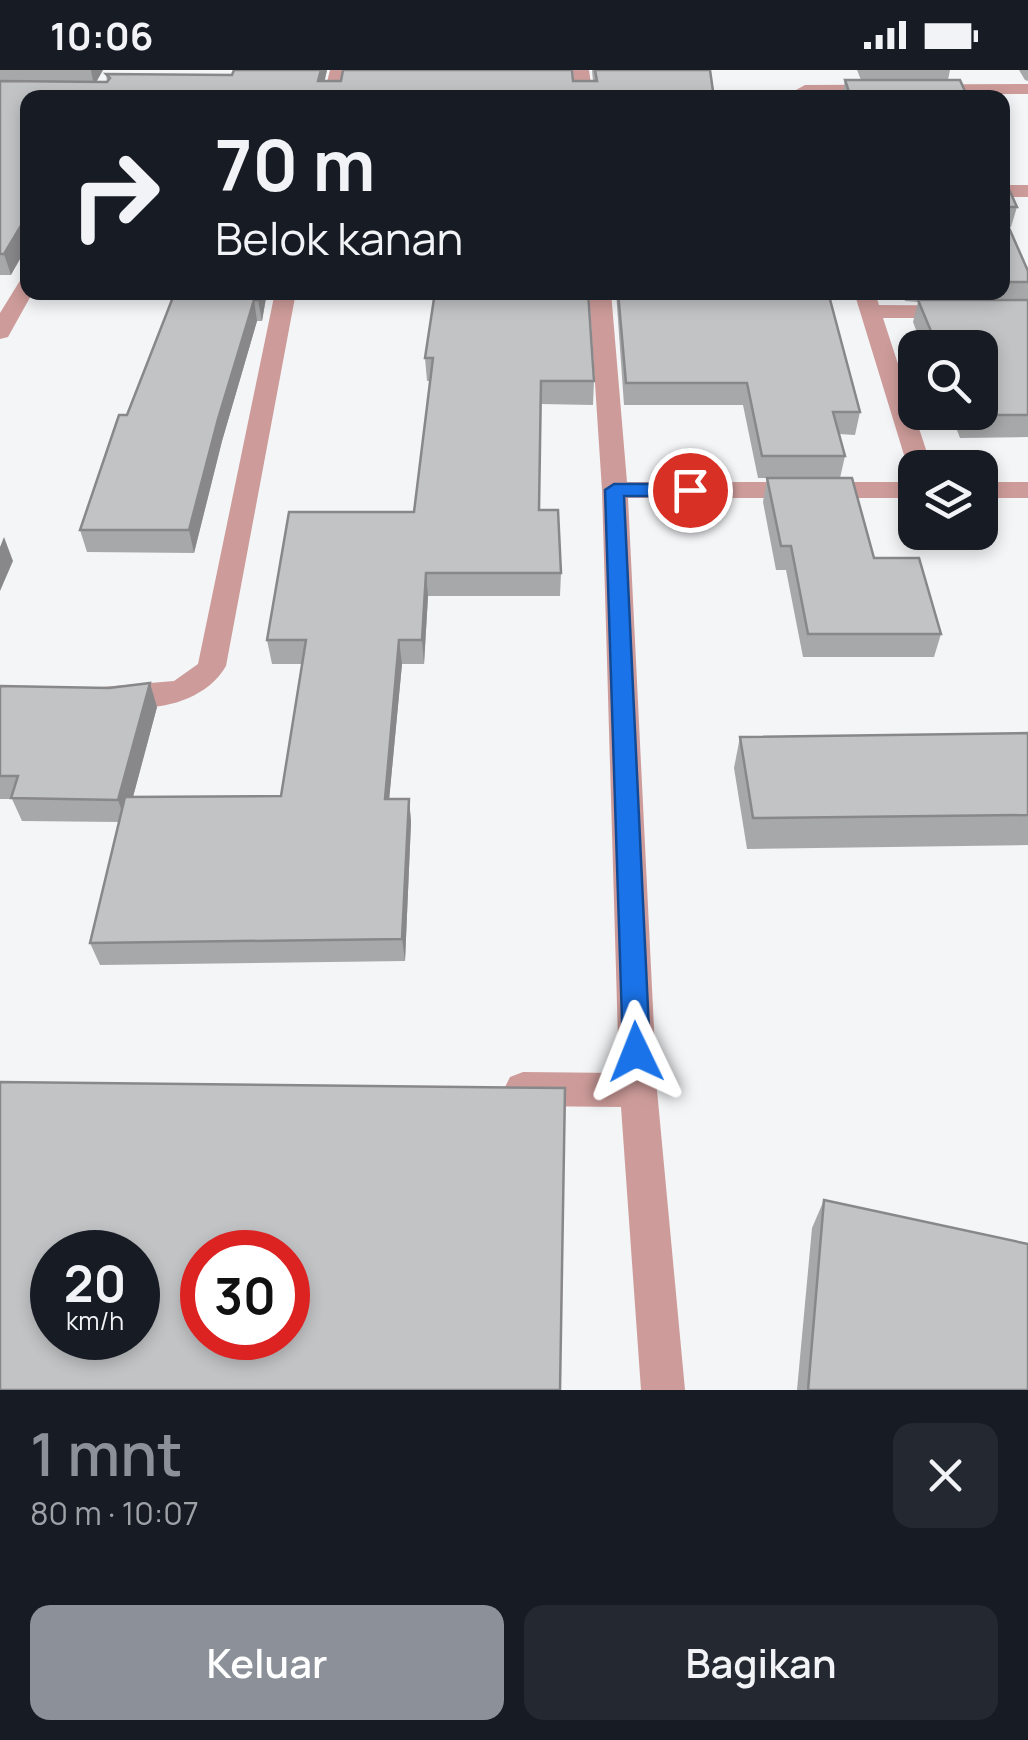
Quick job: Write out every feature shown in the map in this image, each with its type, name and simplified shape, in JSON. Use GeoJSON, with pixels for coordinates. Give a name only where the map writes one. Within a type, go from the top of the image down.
{"type":"FeatureCollection","features":[{"type":"Feature","properties":{"kind":"street"},"geometry":{"type":"LineString","coordinates":[[954,90],[1028,88]]}},
{"type":"Feature","properties":{"kind":"street"},"geometry":{"type":"LineString","coordinates":[[0,332],[20,297]]}},
{"type":"Feature","properties":{"kind":"street"},"geometry":{"type":"LineString","coordinates":[[78,695],[172,693],[194,686],[212,666],[284,300]]}},
{"type":"Feature","properties":{"kind":"street"},"geometry":{"type":"LineString","coordinates":[[601,300],[614,490],[638,1090],[663,1390]]}},
{"type":"Feature","properties":{"kind":"street"},"geometry":{"type":"LineString","coordinates":[[914,450],[866,302],[1028,312]]}},
{"type":"Feature","properties":{"kind":"street"},"geometry":{"type":"LineString","coordinates":[[614,490],[898,490]]}},
{"type":"Feature","properties":{"kind":"street"},"geometry":{"type":"LineString","coordinates":[[998,490],[1028,490]]}},
{"type":"Feature","properties":{"kind":"street"},"geometry":{"type":"LineString","coordinates":[[478,1088],[638,1090]]}},
{"type":"Feature","properties":{"kind":"building"},"geometry":{"type":"Polygon","coordinates":[[[234,70],[321,70],[318,81],[341,81],[343,70],[572,70],[573,81],[597,81],[595,70],[710,70],[713,90],[20,90],[20,227],[4,254],[0,254],[0,81],[107,82],[110,78],[106,74],[232,75],[234,70]]]}},
{"type":"Feature","properties":{"kind":"building"},"geometry":{"type":"Polygon","coordinates":[[[845,80],[960,80],[964,90],[848,90],[845,80]]]}},
{"type":"Feature","properties":{"kind":"building"},"geometry":{"type":"Polygon","coordinates":[[[1010,230],[1028,271],[1028,282],[1010,282],[1010,230]]]}},
{"type":"Feature","properties":{"kind":"building"},"geometry":{"type":"Polygon","coordinates":[[[172,300],[254,300],[189,530],[80,530],[119,415],[127,415],[172,300]]]}},
{"type":"Feature","properties":{"kind":"building"},"geometry":{"type":"Polygon","coordinates":[[[434,300],[589,300],[594,381],[541,381],[539,510],[558,510],[561,573],[426,573],[422,640],[399,640],[385,799],[409,799],[402,939],[90,943],[125,797],[281,796],[306,640],[267,640],[289,512],[414,512],[433,358],[425,358],[434,300]]]}},
{"type":"Feature","properties":{"kind":"building"},"geometry":{"type":"Polygon","coordinates":[[[619,300],[830,300],[860,412],[833,412],[845,456],[762,456],[747,383],[626,383],[619,300]]]}},
{"type":"Feature","properties":{"kind":"building"},"geometry":{"type":"Polygon","coordinates":[[[918,300],[1028,300],[1028,415],[998,415],[998,330],[930,330],[918,300]]]}},
{"type":"Feature","properties":{"kind":"building"},"geometry":{"type":"Polygon","coordinates":[[[767,478],[852,478],[874,558],[919,558],[941,634],[808,634],[791,546],[781,546],[767,478]]]}},
{"type":"Feature","properties":{"kind":"building"},"geometry":{"type":"Polygon","coordinates":[[[150,683],[118,800],[11,798],[18,776],[0,776],[0,686],[109,688],[150,683]]]}},
{"type":"Feature","properties":{"kind":"building"},"geometry":{"type":"Polygon","coordinates":[[[1028,733],[1028,815],[753,818],[740,737],[1028,733]]]}},
{"type":"Feature","properties":{"kind":"building"},"geometry":{"type":"Polygon","coordinates":[[[0,1082],[565,1088],[560,1390],[0,1390],[0,1082]]]}},
{"type":"Feature","properties":{"kind":"building"},"geometry":{"type":"Polygon","coordinates":[[[824,1200],[1028,1244],[1028,1390],[808,1390],[824,1200]]]}},
{"type":"Feature","properties":{"kind":"route"},"geometry":{"type":"LineString","coordinates":[[636,1052],[614,490],[690,490]]}}]}
